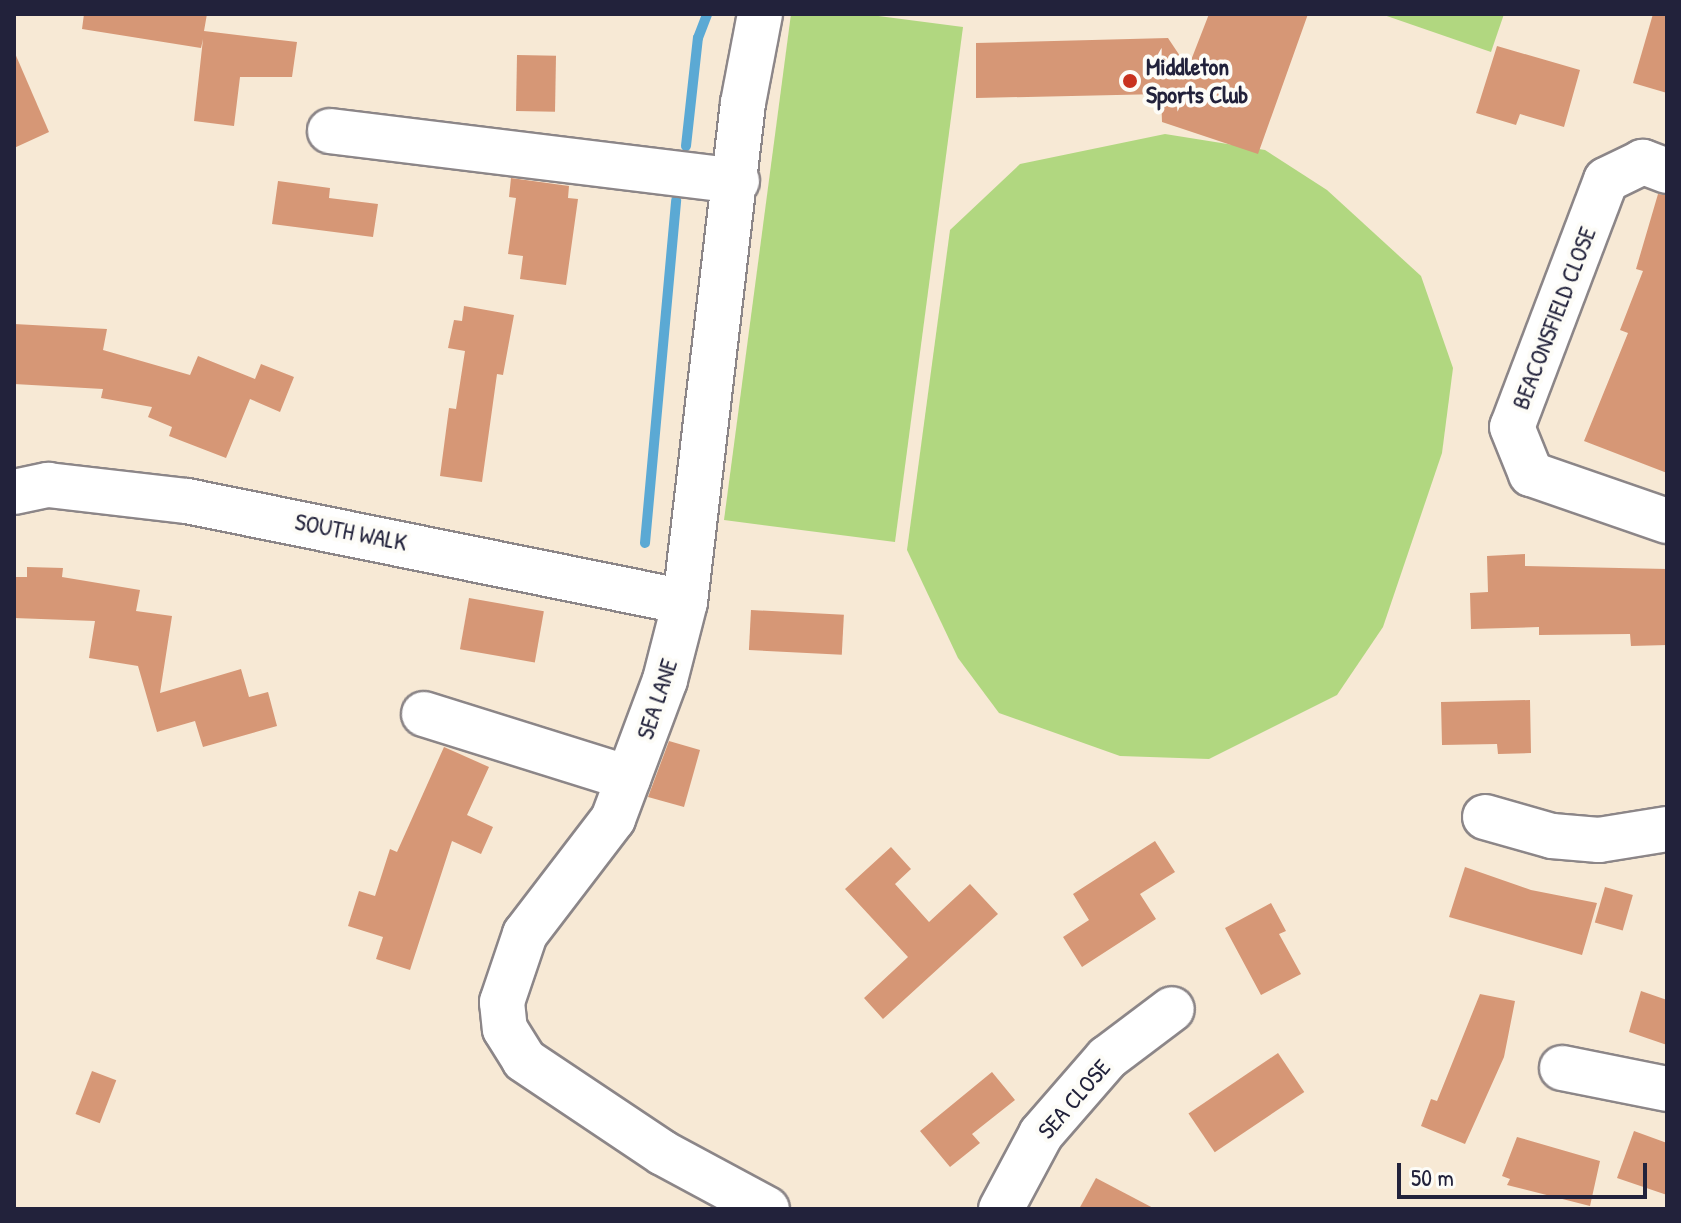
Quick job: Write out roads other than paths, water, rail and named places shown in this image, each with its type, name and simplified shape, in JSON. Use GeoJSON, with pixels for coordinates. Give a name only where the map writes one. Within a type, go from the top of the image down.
{"type":"FeatureCollection","features":[{"type":"Feature","properties":{"kind":"street","name":"SEA LANE"},"geometry":{"type":"LineString","coordinates":[[760,14],[743,103],[737,181],[685,602],[665,680],[613,819],[525,934],[502,1002],[505,1029],[524,1060],[569,1093],[767,1209]]}},
{"type":"Feature","properties":{"kind":"street"},"geometry":{"type":"LineString","coordinates":[[330,131],[737,181]]}},
{"type":"Feature","properties":{"kind":"street","name":"BEACONSFIELD CLOSE"},"geometry":{"type":"LineString","coordinates":[[1667,171],[1643,162],[1606,180],[1512,427],[1531,474],[1667,521]]}},
{"type":"Feature","properties":{"kind":"street","name":"SOUTH WALK"},"geometry":{"type":"LineString","coordinates":[[14,492],[48,485],[187,501],[685,602]]}},
{"type":"Feature","properties":{"kind":"street"},"geometry":{"type":"LineString","coordinates":[[424,714],[628,778]]}},
{"type":"Feature","properties":{"kind":"street"},"geometry":{"type":"LineString","coordinates":[[1485,817],[1552,836],[1599,840],[1667,829]]}},
{"type":"Feature","properties":{"kind":"street","name":"SEA CLOSE"},"geometry":{"type":"LineString","coordinates":[[1001,1209],[1041,1134],[1107,1058],[1172,1009]]}},
{"type":"Feature","properties":{"kind":"street"},"geometry":{"type":"LineString","coordinates":[[1562,1068],[1667,1089]]}},
{"type":"Feature","properties":{"kind":"waterway"},"geometry":{"type":"LineString","coordinates":[[686,146],[698,38],[707,14]]}},
{"type":"Feature","properties":{"kind":"waterway"},"geometry":{"type":"LineString","coordinates":[[645,543],[676,200]]}},
{"type":"Feature","properties":{"kind":"place","name":"Middleton Sports Club"},"geometry":{"type":"Point","coordinates":[1130,81]}}]}
